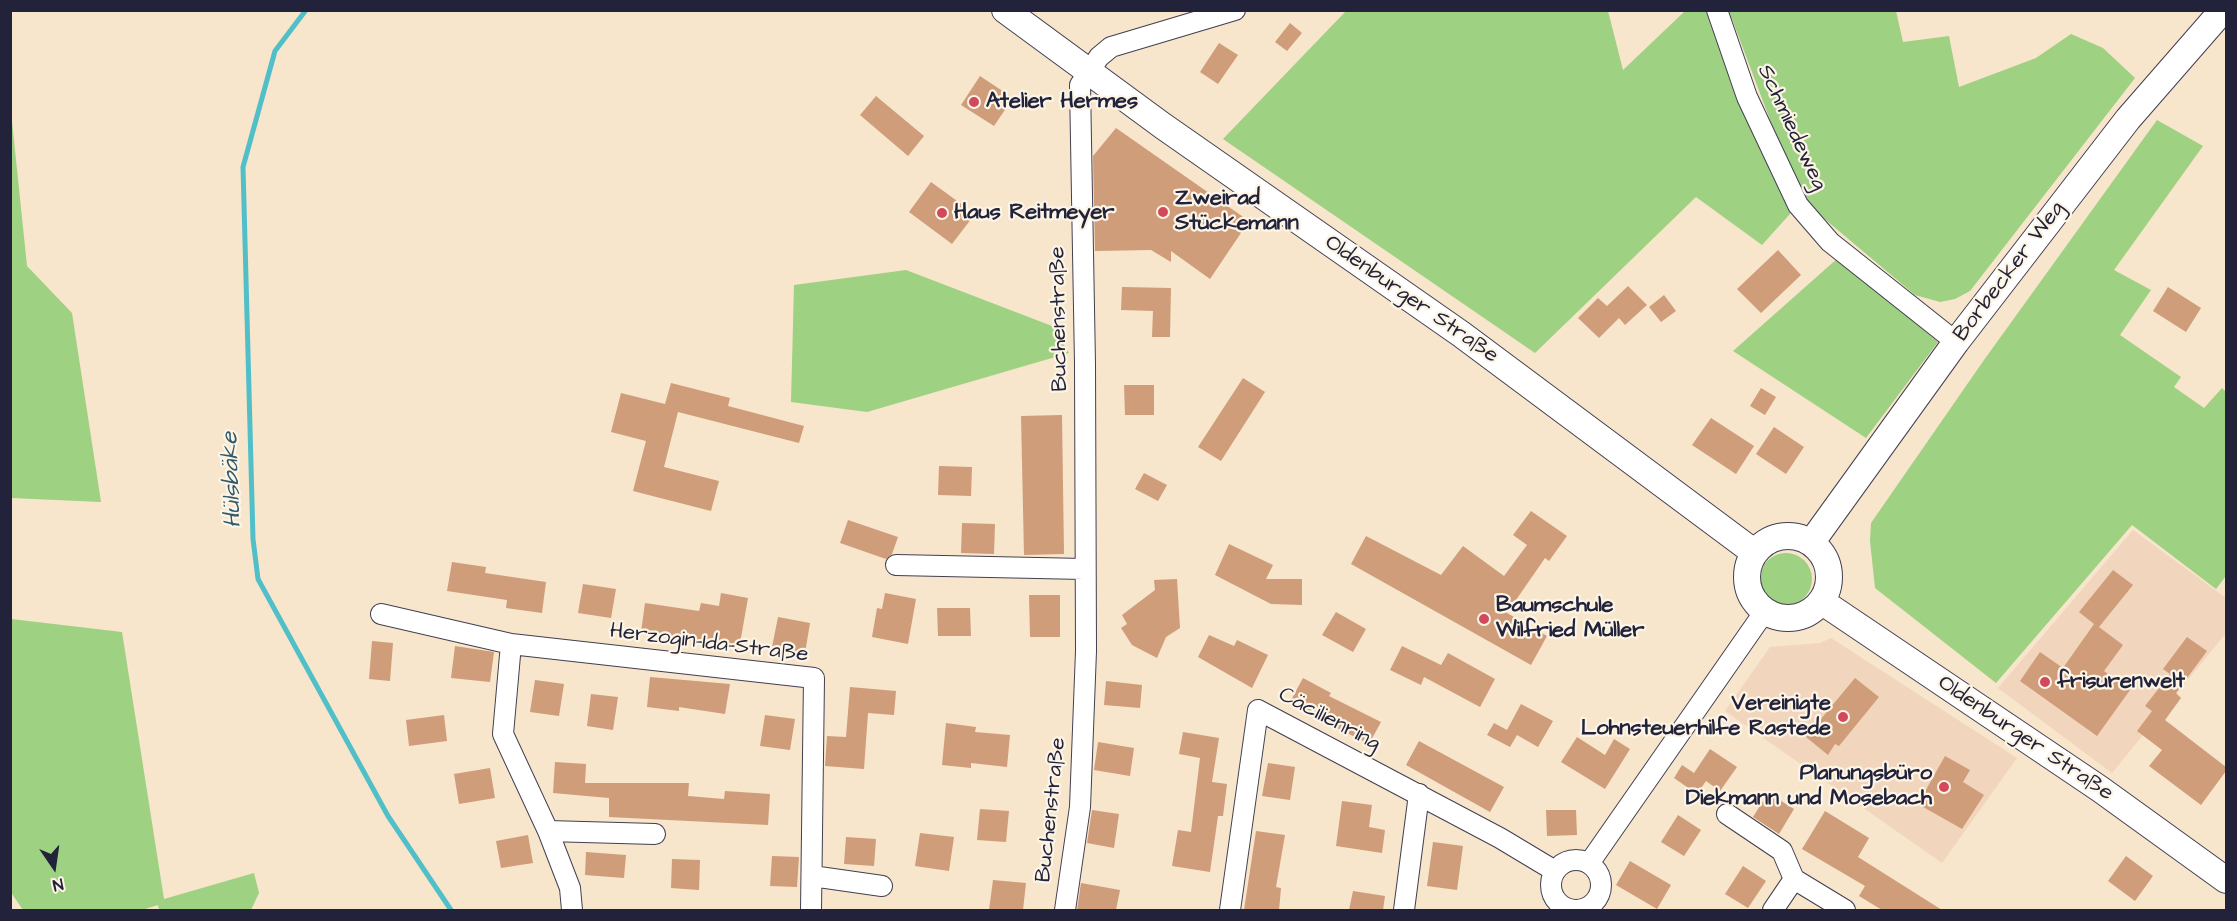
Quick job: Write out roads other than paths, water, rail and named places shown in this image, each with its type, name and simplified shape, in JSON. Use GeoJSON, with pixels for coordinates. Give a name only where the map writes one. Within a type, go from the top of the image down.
{"type":"FeatureCollection","features":[{"type":"Feature","properties":{"kind":"street","name":"Oldenburger Straße"},"geometry":{"type":"LineString","coordinates":[[1005,10],[1163,126],[1461,334],[1755,553]]}},
{"type":"Feature","properties":{"kind":"street"},"geometry":{"type":"LineString","coordinates":[[1089,70],[1111,47],[1235,10]]}},
{"type":"Feature","properties":{"kind":"street","name":"Schmiedeweg"},"geometry":{"type":"LineString","coordinates":[[1717,10],[1747,97],[1798,205],[1830,242],[1956,342]]}},
{"type":"Feature","properties":{"kind":"street","name":"Borbecker Weg"},"geometry":{"type":"LineString","coordinates":[[1811,543],[1956,342],[2134,111],[2223,10]]}},
{"type":"Feature","properties":{"kind":"street","name":"Buchenstraße"},"geometry":{"type":"LineString","coordinates":[[1065,910],[1080,807],[1086,651],[1083,264],[1078,128],[1080,85],[1089,70]]}},
{"type":"Feature","properties":{"kind":"street"},"geometry":{"type":"LineString","coordinates":[[1785,536],[1799,537],[1811,543],[1821,552],[1829,576],[1821,601],[1812,610],[1799,616],[1786,618],[1765,610],[1752,597],[1748,584],[1748,571],[1755,553],[1772,539],[1785,536]]}},
{"type":"Feature","properties":{"kind":"street"},"geometry":{"type":"LineString","coordinates":[[896,564],[1084,569]]}},
{"type":"Feature","properties":{"kind":"street","name":"Oldenburger Straße"},"geometry":{"type":"LineString","coordinates":[[1821,601],[2100,789],[2226,880]]}},
{"type":"Feature","properties":{"kind":"street"},"geometry":{"type":"LineString","coordinates":[[1590,862],[1765,610]]}},
{"type":"Feature","properties":{"kind":"street","name":"Herzogin-Ida-Straße"},"geometry":{"type":"LineString","coordinates":[[381,614],[512,644],[814,678],[811,910]]}},
{"type":"Feature","properties":{"kind":"street"},"geometry":{"type":"LineString","coordinates":[[512,644],[503,734],[548,831],[570,888],[572,910]]}},
{"type":"Feature","properties":{"kind":"street","name":"Cäcilienring"},"geometry":{"type":"LineString","coordinates":[[1230,910],[1258,710],[1419,794],[1555,871]]}},
{"type":"Feature","properties":{"kind":"street"},"geometry":{"type":"LineString","coordinates":[[1404,910],[1419,794]]}},
{"type":"Feature","properties":{"kind":"street"},"geometry":{"type":"LineString","coordinates":[[1727,814],[1782,851],[1794,879],[1845,910]]}},
{"type":"Feature","properties":{"kind":"street"},"geometry":{"type":"LineString","coordinates":[[548,831],[655,834]]}},
{"type":"Feature","properties":{"kind":"street"},"geometry":{"type":"LineString","coordinates":[[1570,860],[1590,862],[1602,879],[1603,905],[1572,910],[1557,902],[1553,895],[1551,878],[1555,871],[1570,860]]}},
{"type":"Feature","properties":{"kind":"street"},"geometry":{"type":"LineString","coordinates":[[812,876],[882,886]]}},
{"type":"Feature","properties":{"kind":"street"},"geometry":{"type":"LineString","coordinates":[[1773,910],[1794,879]]}},
{"type":"Feature","properties":{"kind":"waterway","name":"Hülsbäke"},"geometry":{"type":"LineString","coordinates":[[306,10],[275,51],[243,167],[253,539],[258,579],[388,816],[451,910]]}},
{"type":"Feature","properties":{"kind":"place","name":"Atelier Hermes"},"geometry":{"type":"Point","coordinates":[974,102]}},
{"type":"Feature","properties":{"kind":"place","name":"Zweirad Stückemann"},"geometry":{"type":"Point","coordinates":[1163,212]}},
{"type":"Feature","properties":{"kind":"place","name":"Haus Reitmeyer"},"geometry":{"type":"Point","coordinates":[942,213]}},
{"type":"Feature","properties":{"kind":"place","name":"Baumschule Wilfried Müller"},"geometry":{"type":"Point","coordinates":[1484,619]}},
{"type":"Feature","properties":{"kind":"place","name":"frisurenwelt"},"geometry":{"type":"Point","coordinates":[2045,682]}},
{"type":"Feature","properties":{"kind":"place","name":"Vereinigte Lohnsteuerhilfe Rastede"},"geometry":{"type":"Point","coordinates":[1843,717]}},
{"type":"Feature","properties":{"kind":"place","name":"Planungsbüro Diekmann und Mosebach"},"geometry":{"type":"Point","coordinates":[1944,787]}}]}
